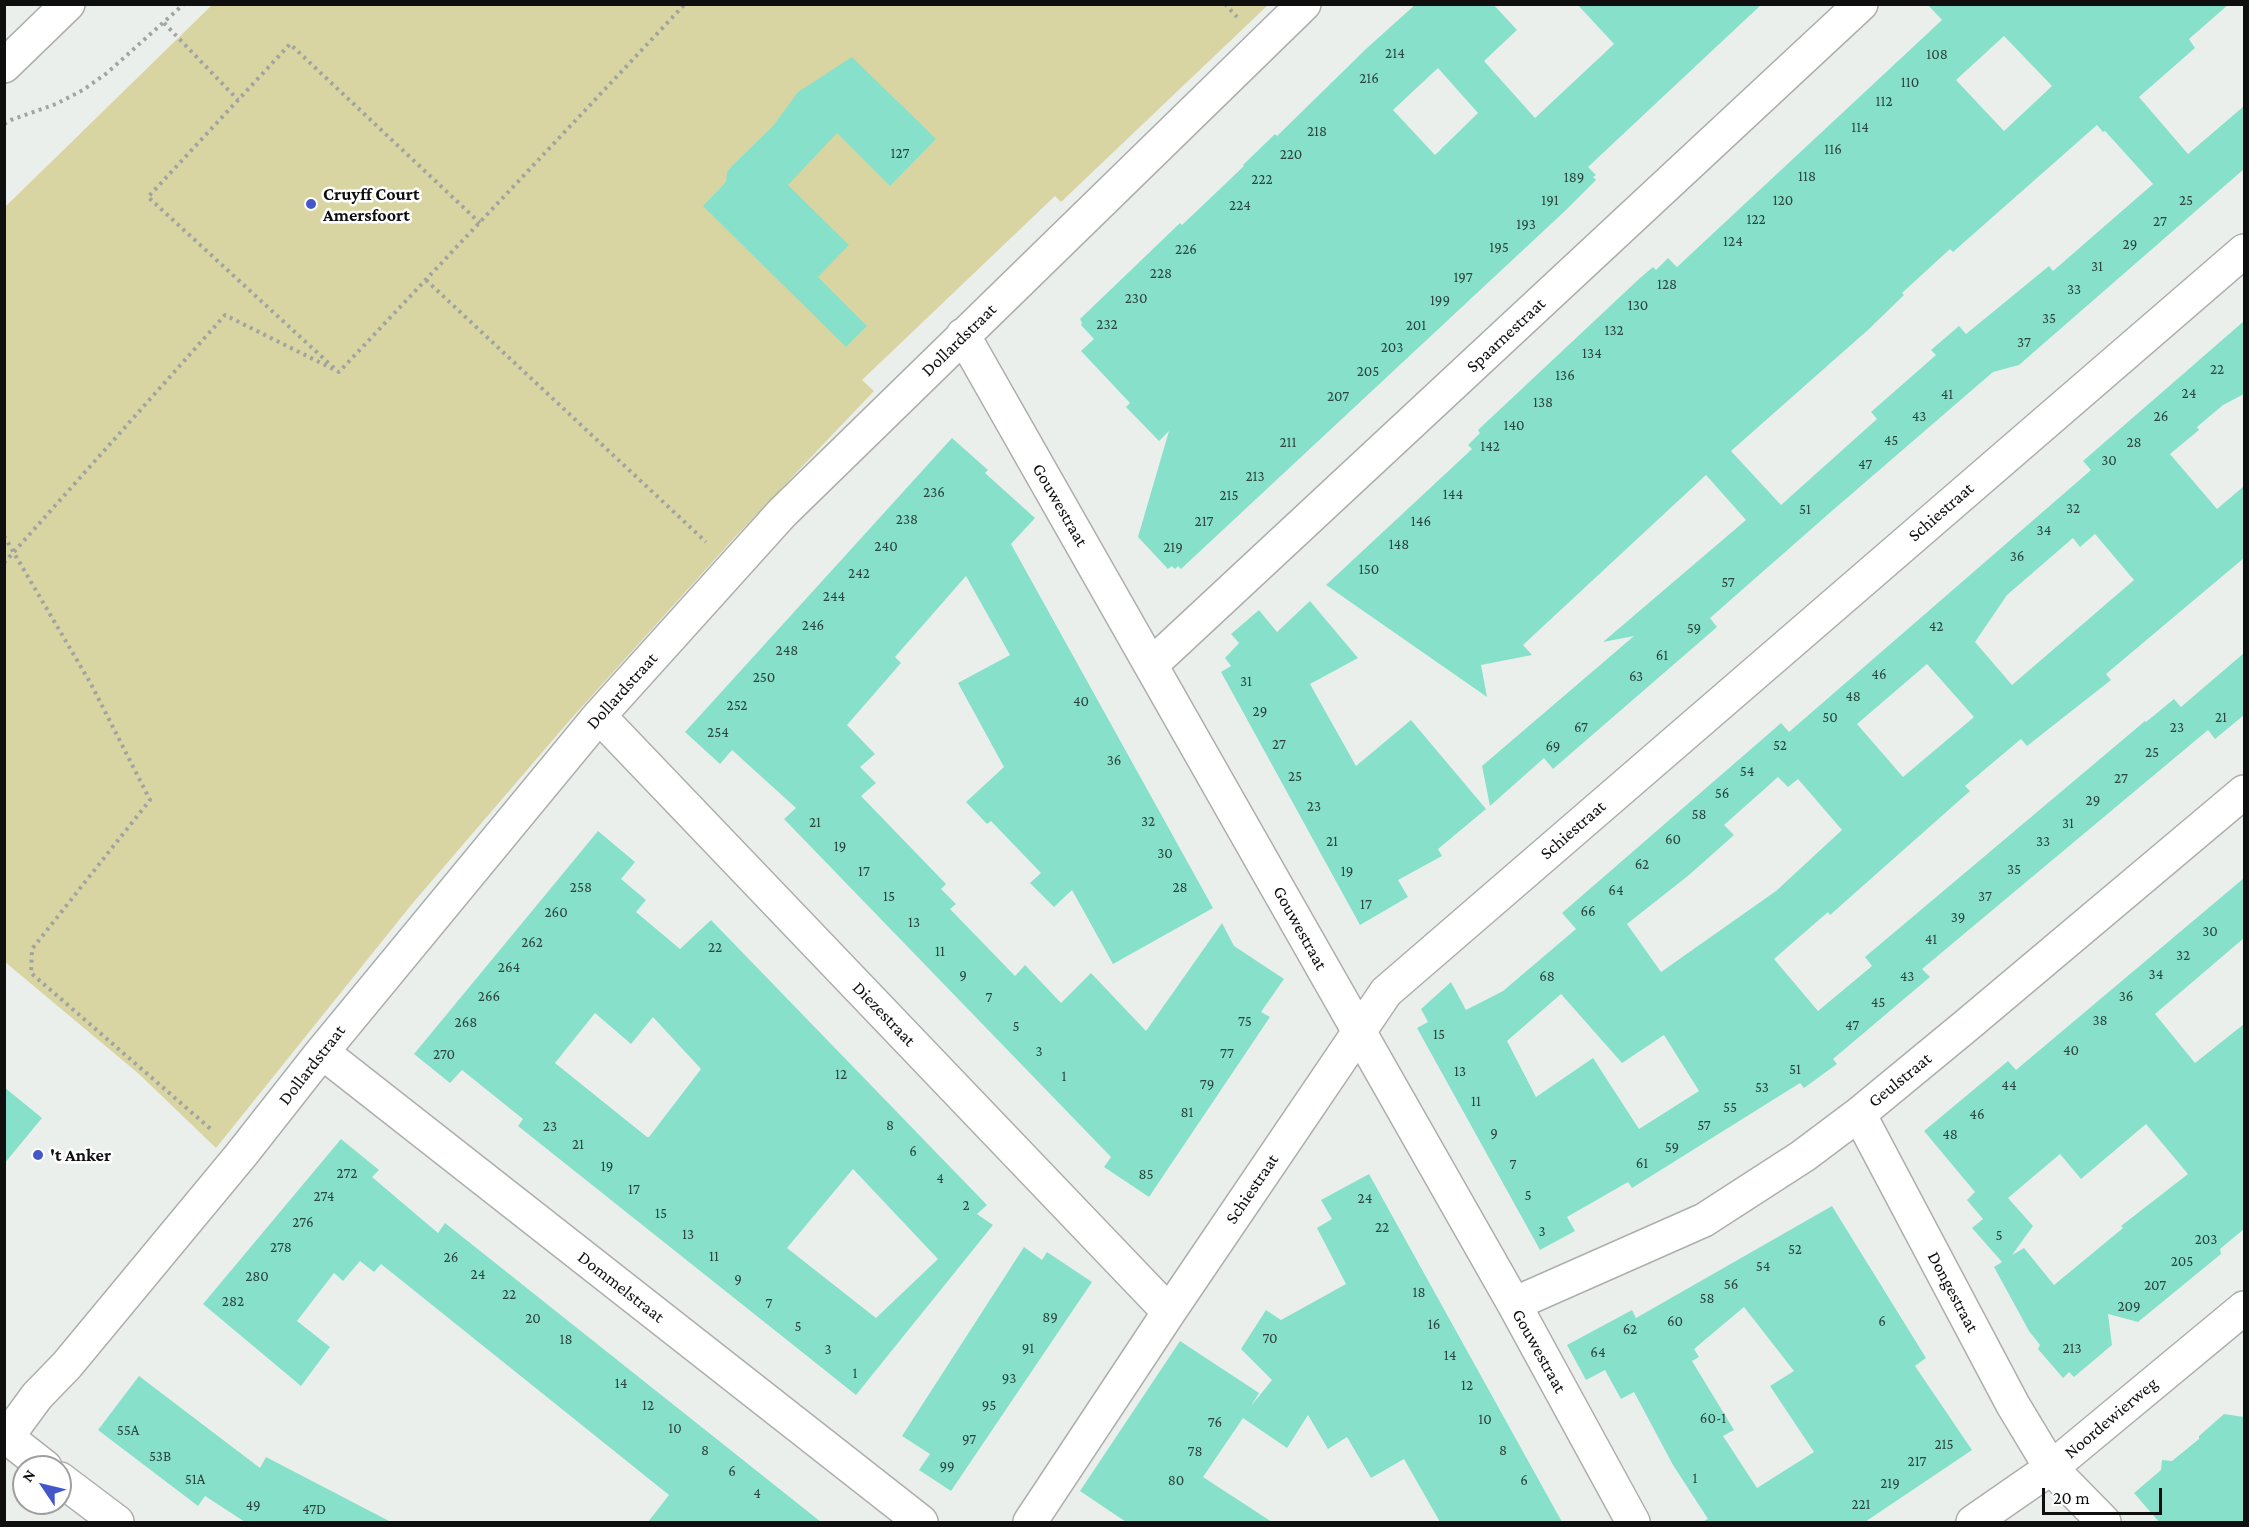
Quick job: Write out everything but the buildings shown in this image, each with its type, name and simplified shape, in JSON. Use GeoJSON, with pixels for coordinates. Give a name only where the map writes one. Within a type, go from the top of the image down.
{"type":"FeatureCollection","features":[{"type":"Feature","properties":{"kind":"street"},"geometry":{"type":"LineString","coordinates":[[4,66],[68,4]]}},
{"type":"Feature","properties":{"kind":"street","name":"Dollardstraat"},"geometry":{"type":"LineString","coordinates":[[5,1438],[37,1396],[67,1365],[241,1155],[322,1052],[599,716],[733,567],[782,513],[1304,4]]}},
{"type":"Feature","properties":{"kind":"street","name":"Spaarnestraat"},"geometry":{"type":"LineString","coordinates":[[1151,665],[1861,4]]}},
{"type":"Feature","properties":{"kind":"street","name":"Schiestraat"},"geometry":{"type":"LineString","coordinates":[[1030,1522],[1386,992],[2244,251]]}},
{"type":"Feature","properties":{"kind":"street","name":"Gouwestraat"},"geometry":{"type":"LineString","coordinates":[[963,335],[1514,1304],[1633,1522]]}},
{"type":"Feature","properties":{"kind":"street","name":"Diezestraat"},"geometry":{"type":"LineString","coordinates":[[599,716],[1169,1312]]}},
{"type":"Feature","properties":{"kind":"street","name":"Geulstraat"},"geometry":{"type":"LineString","coordinates":[[1514,1304],[1704,1220],[1803,1156],[1859,1114],[2244,792]]}},
{"type":"Feature","properties":{"kind":"street","name":"Dommelstraat"},"geometry":{"type":"LineString","coordinates":[[322,1052],[921,1522]]}},
{"type":"Feature","properties":{"kind":"street","name":"Dongestraat"},"geometry":{"type":"LineString","coordinates":[[1859,1114],[2013,1405],[2051,1468],[2104,1522]]}},
{"type":"Feature","properties":{"kind":"street","name":"Noordewierweg"},"geometry":{"type":"LineString","coordinates":[[1973,1522],[2051,1468],[2244,1308]]}},
{"type":"Feature","properties":{"kind":"street"},"geometry":{"type":"LineString","coordinates":[[5,1438],[28,1455]]}},
{"type":"Feature","properties":{"kind":"street"},"geometry":{"type":"LineString","coordinates":[[72,1488],[117,1522]]}},
{"type":"Feature","properties":{"kind":"path"},"geometry":{"type":"LineString","coordinates":[[4,124],[56,104],[82,90],[107,73],[184,4]]}},
{"type":"Feature","properties":{"kind":"path"},"geometry":{"type":"LineString","coordinates":[[339,372],[684,4]]}},
{"type":"Feature","properties":{"kind":"path"},"geometry":{"type":"LineString","coordinates":[[164,23],[238,100]]}},
{"type":"Feature","properties":{"kind":"path"},"geometry":{"type":"LineString","coordinates":[[339,372],[148,197],[290,44],[480,222]]}},
{"type":"Feature","properties":{"kind":"path"},"geometry":{"type":"LineString","coordinates":[[426,280],[733,567]]}},
{"type":"Feature","properties":{"kind":"path"},"geometry":{"type":"LineString","coordinates":[[4,563],[225,315],[339,372]]}},
{"type":"Feature","properties":{"kind":"path"},"geometry":{"type":"LineString","coordinates":[[4,536],[91,684],[150,800],[32,949],[31,973],[241,1155]]}},
{"type":"Feature","properties":{"kind":"shaded area"},"geometry":{"type":"Polygon","coordinates":[[[212,5],[1268,5],[1061,202],[1055,196],[862,380],[874,391],[735,537],[570,720],[412,904],[216,1148],[139,1074],[5,962],[5,207],[212,5]]]}},
{"type":"Feature","properties":{"kind":"place","name":"Cruyff Court Amersfoort"},"geometry":{"type":"Point","coordinates":[311,204]}},
{"type":"Feature","properties":{"kind":"place","name":"'t Anker"},"geometry":{"type":"Point","coordinates":[38,1155]}}]}
